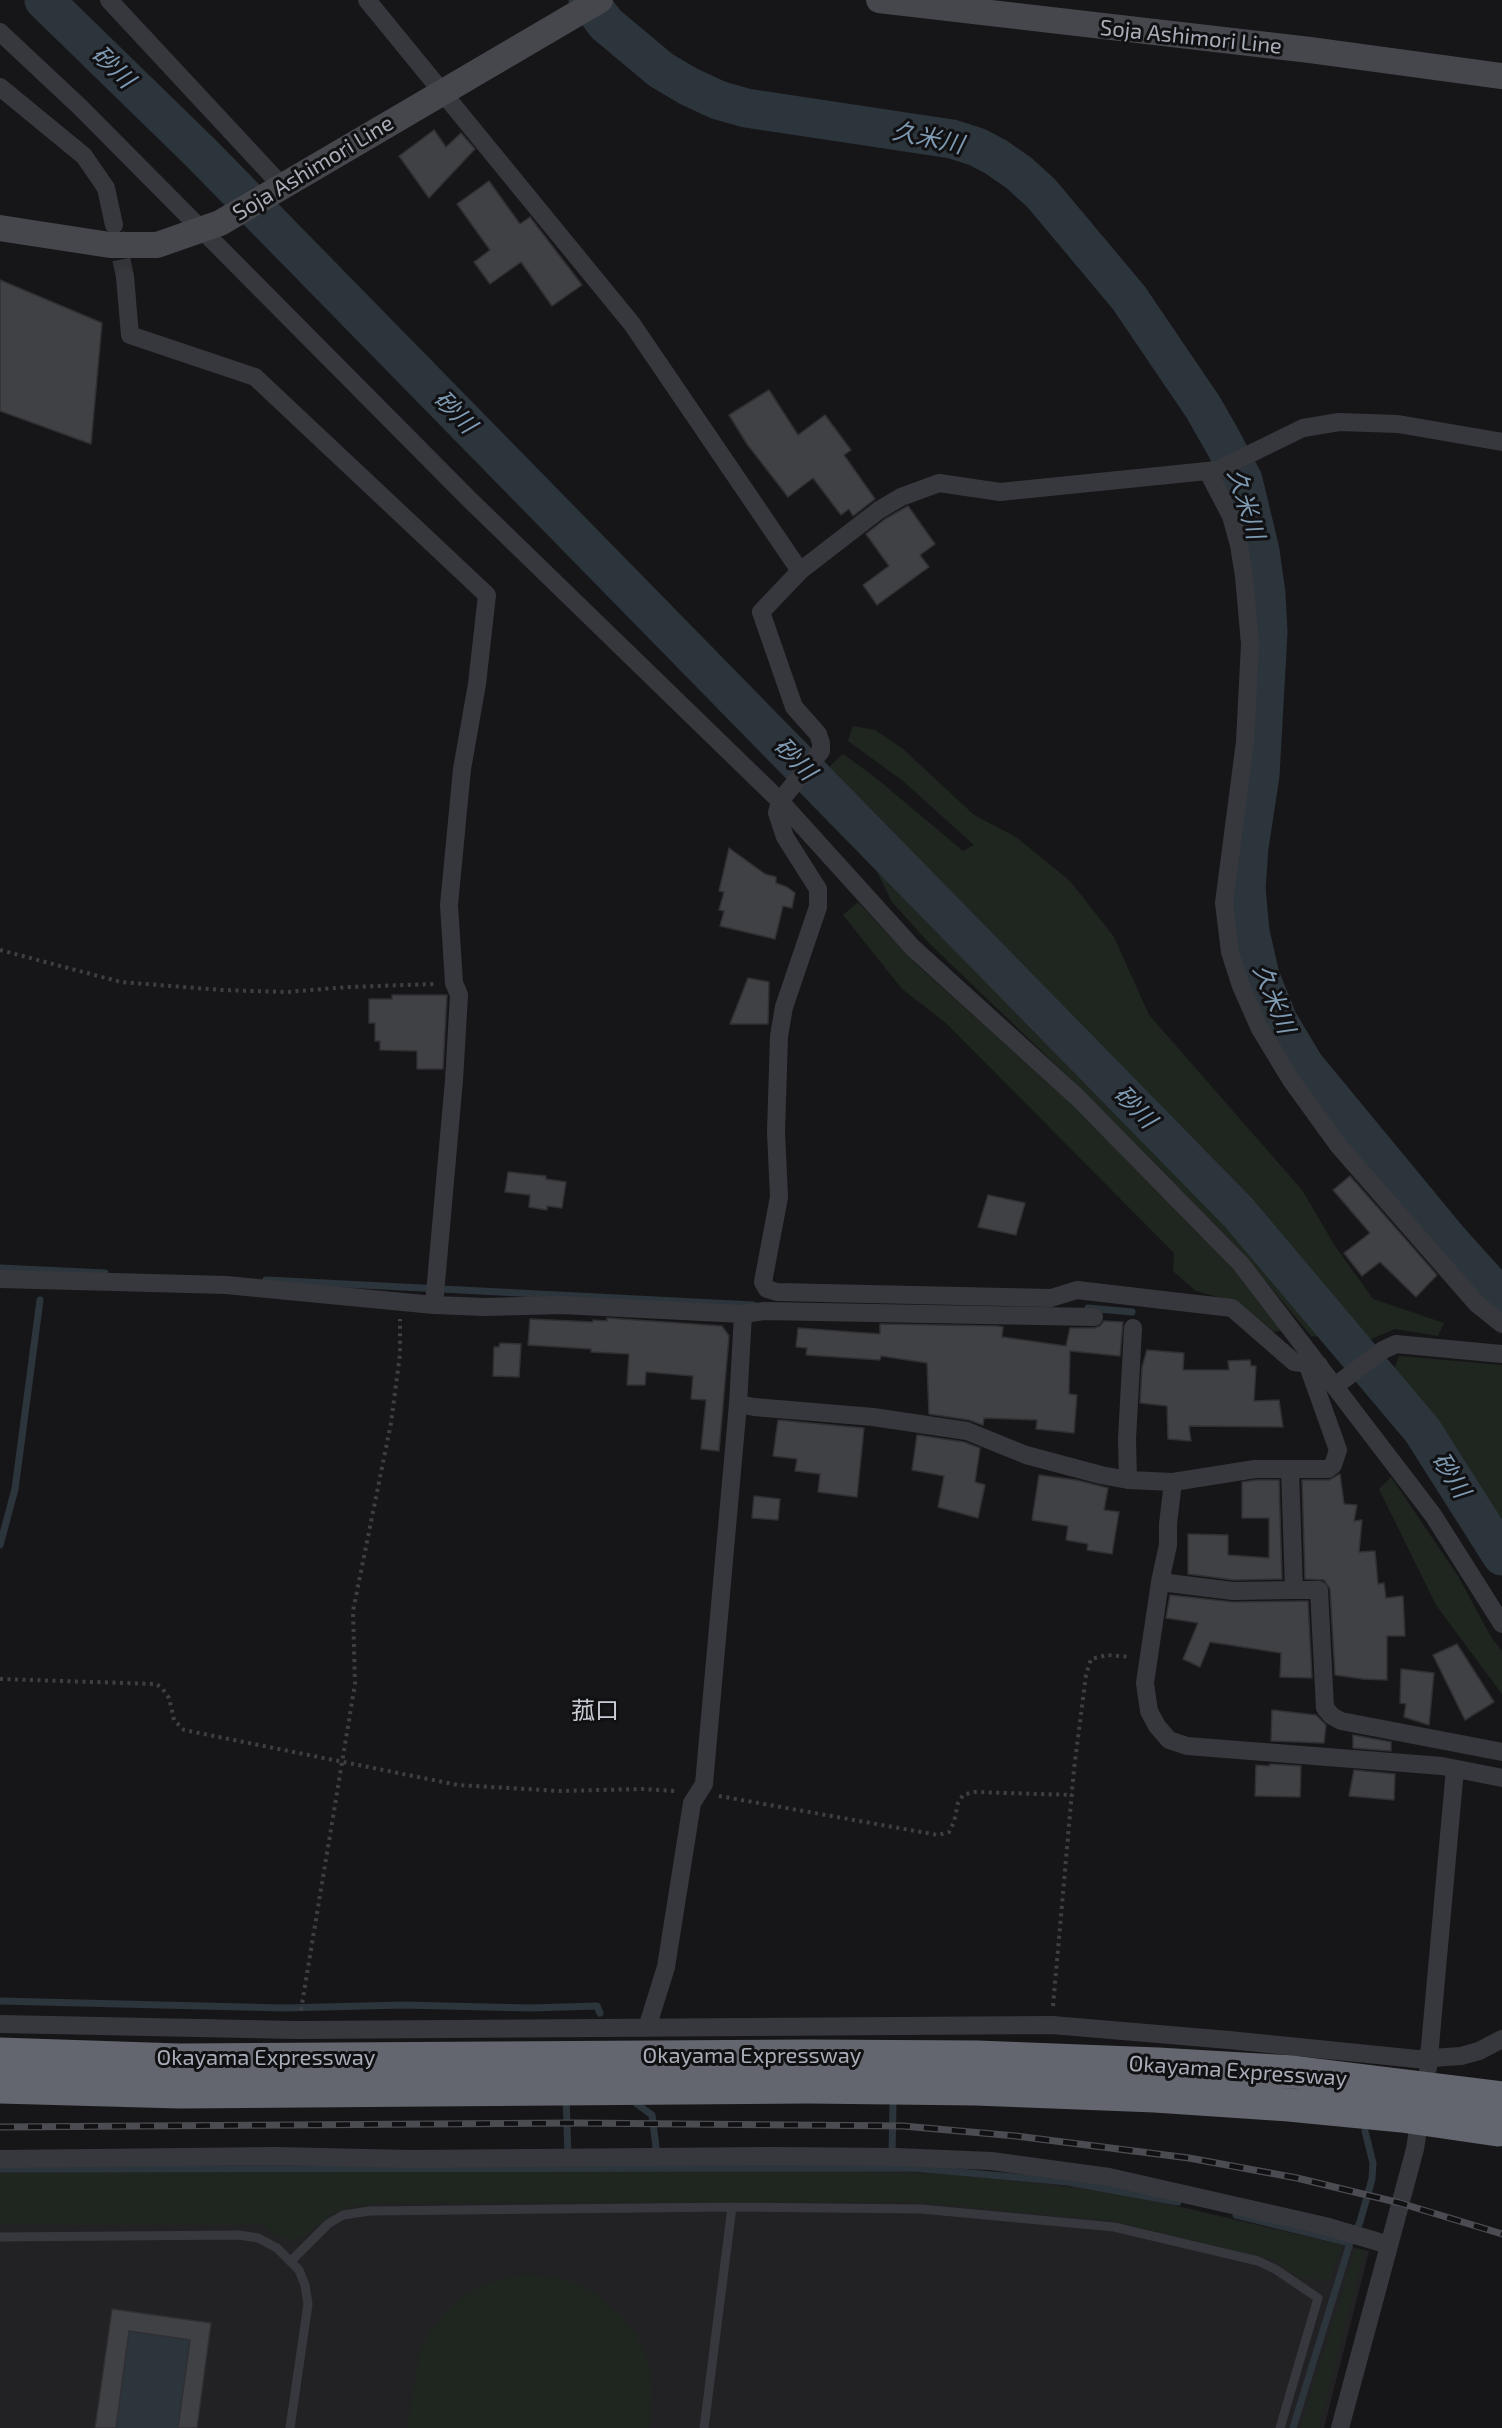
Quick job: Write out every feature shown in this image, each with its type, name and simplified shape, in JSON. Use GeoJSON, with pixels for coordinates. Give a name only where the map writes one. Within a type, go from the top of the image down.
{"type":"FeatureCollection","features":[{"type":"Feature","properties":{"kind":"highway","name":"Okayama Expressway"},"geometry":{"type":"LineString","coordinates":[[0,2054],[179,2060],[606,2056],[977,2057],[1158,2064],[1293,2072],[1500,2114]]}},
{"type":"Feature","properties":{"kind":"highway","name":"Okayama Expressway"},"geometry":{"type":"LineString","coordinates":[[0,2087],[180,2092],[808,2087],[976,2089],[1155,2096],[1289,2105],[1402,2116],[1500,2114]]}},
{"type":"Feature","properties":{"kind":"main road","name":"Soja Ashimori Line"},"geometry":{"type":"LineString","coordinates":[[879,0],[1310,50],[1502,76]]}},
{"type":"Feature","properties":{"kind":"main road","name":"Soja Ashimori Line"},"geometry":{"type":"LineString","coordinates":[[0,228],[110,245],[157,244],[211,226],[590,6]]}},
{"type":"Feature","properties":{"kind":"street"},"geometry":{"type":"LineString","coordinates":[[109,0],[276,190]]}},
{"type":"Feature","properties":{"kind":"street"},"geometry":{"type":"LineString","coordinates":[[367,0],[632,324],[800,571]]}},
{"type":"Feature","properties":{"kind":"street"},"geometry":{"type":"LineString","coordinates":[[0,32],[211,226],[470,500],[780,801],[913,948],[1077,1097],[1241,1264],[1313,1364],[1339,1383],[1433,1515],[1502,1624]]}},
{"type":"Feature","properties":{"kind":"street"},"geometry":{"type":"LineString","coordinates":[[0,87],[84,156],[106,188],[114,225]]}},
{"type":"Feature","properties":{"kind":"street"},"geometry":{"type":"LineString","coordinates":[[125,278],[130,335],[255,377],[487,595],[477,684],[462,769],[448,905],[454,983],[459,995],[454,1080],[435,1294]]}},
{"type":"Feature","properties":{"kind":"street"},"geometry":{"type":"LineString","coordinates":[[766,1301],[763,1282],[779,1197],[776,1132],[779,1036],[784,1006],[818,907],[818,889],[785,837],[777,813],[780,801],[820,751],[818,734],[794,707],[761,612],[800,571],[879,510],[902,497],[939,483],[1000,492],[1212,471],[1303,428],[1339,422],[1398,424],[1502,441]]}},
{"type":"Feature","properties":{"kind":"street"},"geometry":{"type":"LineString","coordinates":[[1212,471],[1231,516],[1239,545],[1249,632],[1245,742],[1224,903],[1230,952],[1241,986],[1259,1026],[1291,1080],[1338,1145],[1477,1304],[1502,1324]]}},
{"type":"Feature","properties":{"kind":"street"},"geometry":{"type":"LineString","coordinates":[[0,1279],[226,1285],[399,1303],[435,1294],[496,1307],[573,1306],[743,1314],[777,1292],[1051,1298],[1077,1290],[1232,1308],[1294,1362],[1313,1364]]}},
{"type":"Feature","properties":{"kind":"street"},"geometry":{"type":"LineString","coordinates":[[766,1301],[1094,1317]]}},
{"type":"Feature","properties":{"kind":"street"},"geometry":{"type":"LineString","coordinates":[[647,2028],[666,1967],[692,1803],[704,1784],[738,1404],[743,1314]]}},
{"type":"Feature","properties":{"kind":"street"},"geometry":{"type":"LineString","coordinates":[[1128,1480],[1127,1439],[1133,1328]]}},
{"type":"Feature","properties":{"kind":"street"},"geometry":{"type":"LineString","coordinates":[[1339,1383],[1383,1350],[1396,1344],[1502,1354]]}},
{"type":"Feature","properties":{"kind":"street"},"geometry":{"type":"LineString","coordinates":[[738,1404],[873,1417],[966,1431],[1026,1455],[1128,1480],[1173,1482],[1255,1469],[1328,1469],[1333,1465],[1338,1450],[1313,1364]]}},
{"type":"Feature","properties":{"kind":"street"},"geometry":{"type":"LineString","coordinates":[[1290,1469],[1294,1590]]}},
{"type":"Feature","properties":{"kind":"street"},"geometry":{"type":"LineString","coordinates":[[1173,1482],[1168,1545],[1160,1581],[1145,1683],[1149,1711],[1157,1726],[1169,1740],[1187,1746],[1455,1768],[1502,1778]]}},
{"type":"Feature","properties":{"kind":"street"},"geometry":{"type":"LineString","coordinates":[[1160,1581],[1233,1591],[1319,1590],[1325,1708],[1332,1716],[1341,1721],[1502,1752]]}},
{"type":"Feature","properties":{"kind":"street"},"geometry":{"type":"LineString","coordinates":[[1340,2428],[1415,2149],[1430,2059],[1455,1768]]}},
{"type":"Feature","properties":{"kind":"street"},"geometry":{"type":"LineString","coordinates":[[0,2024],[297,2030],[1052,2025],[1430,2059],[1461,2056],[1479,2051],[1502,2039]]}},
{"type":"Feature","properties":{"kind":"street"},"geometry":{"type":"LineString","coordinates":[[0,2159],[892,2156],[991,2161],[1109,2177],[1222,2202],[1389,2245]]}},
{"type":"Feature","properties":{"kind":"lane"},"geometry":{"type":"LineString","coordinates":[[705,2428],[732,2207]]}},
{"type":"Feature","properties":{"kind":"lane"},"geometry":{"type":"LineString","coordinates":[[291,2261],[328,2224],[343,2215],[369,2211],[732,2207],[921,2209],[1103,2226],[1258,2261],[1275,2269],[1318,2298],[1280,2428]]}},
{"type":"Feature","properties":{"kind":"lane"},"geometry":{"type":"LineString","coordinates":[[0,2236],[239,2235],[258,2238],[277,2248],[299,2270],[305,2285],[308,2304],[290,2428]]}},
{"type":"Feature","properties":{"kind":"path"},"geometry":{"type":"LineString","coordinates":[[0,950],[121,982],[221,990],[287,992],[454,983]]}},
{"type":"Feature","properties":{"kind":"path"},"geometry":{"type":"LineString","coordinates":[[302,2002],[355,1684],[353,1611],[391,1423],[400,1354],[399,1303]]}},
{"type":"Feature","properties":{"kind":"path"},"geometry":{"type":"LineString","coordinates":[[1052,2025],[1072,1795],[1086,1676],[1091,1659],[1107,1655],[1149,1658]]}},
{"type":"Feature","properties":{"kind":"path"},"geometry":{"type":"LineString","coordinates":[[0,1679],[156,1684],[169,1698],[174,1720],[184,1730],[458,1785],[560,1791],[642,1789],[699,1792],[938,1835],[949,1832],[954,1822],[958,1803],[963,1795],[974,1792],[1072,1795]]}},
{"type":"Feature","properties":{"kind":"shaded area"},"geometry":{"type":"Polygon","coordinates":[[[853,726],[875,730],[903,749],[974,815],[1016,837],[1070,881],[1114,937],[1149,1015],[1302,1190],[1335,1246],[1373,1299],[1444,1323],[1438,1336],[1395,1329],[1364,1342],[1311,1336],[1239,1249],[1080,1088],[930,944],[892,902],[826,770],[843,754],[876,778],[963,851],[974,845],[903,781],[848,741],[853,726]]]}},
{"type":"Feature","properties":{"kind":"shaded area"},"geometry":{"type":"Polygon","coordinates":[[[858,902],[915,963],[1072,1104],[1239,1274],[1284,1330],[1273,1332],[1229,1300],[1196,1291],[1173,1271],[1174,1253],[946,1023],[902,989],[843,915],[858,902]]]}},
{"type":"Feature","properties":{"kind":"shaded area"},"geometry":{"type":"Polygon","coordinates":[[[1399,1356],[1502,1365],[1502,1521],[1401,1392],[1392,1376],[1399,1356]]]}},
{"type":"Feature","properties":{"kind":"shaded area"},"geometry":{"type":"Polygon","coordinates":[[[1391,1477],[1458,1576],[1491,1637],[1502,1651],[1502,1694],[1436,1605],[1379,1489],[1391,1477]]]}},
{"type":"Feature","properties":{"kind":"shaded area"},"geometry":{"type":"Polygon","coordinates":[[[0,2171],[948,2172],[1118,2192],[1369,2251],[1324,2428],[0,2428],[0,2171]]]}},
{"type":"Feature","properties":{"kind":"shaded area"},"geometry":{"type":"Polygon","coordinates":[[[799,2171],[949,2174],[1117,2193],[1342,2245],[1330,2280],[1300,2278],[1274,2260],[1112,2221],[915,2202],[381,2203],[348,2207],[329,2216],[302,2238],[289,2241],[263,2225],[0,2225],[0,2173],[799,2171]]]}},
{"type":"Feature","properties":{"kind":"shaded area"},"geometry":{"type":"Polygon","coordinates":[[[1356,2249],[1364,2250],[1319,2428],[1300,2428],[1356,2249]]]}},
{"type":"Feature","properties":{"kind":"shaded area"},"geometry":{"type":"Polygon","coordinates":[[[533,2275],[571,2281],[590,2290],[622,2316],[636,2335],[645,2353],[650,2373],[652,2394],[649,2428],[407,2428],[419,2356],[427,2337],[445,2312],[466,2294],[488,2283],[511,2276],[533,2275]]]}},
{"type":"Feature","properties":{"kind":"shaded area"},"geometry":{"type":"Polygon","coordinates":[[[129,2331],[190,2340],[178,2428],[116,2428],[129,2331]]]}},
{"type":"Feature","properties":{"kind":"building"},"geometry":{"type":"Polygon","coordinates":[[[434,130],[446,147],[461,133],[475,149],[429,198],[399,156],[434,130]]]}},
{"type":"Feature","properties":{"kind":"building"},"geometry":{"type":"Polygon","coordinates":[[[489,181],[520,224],[530,217],[582,285],[552,306],[521,262],[490,284],[474,262],[490,250],[457,204],[489,181]]]}},
{"type":"Feature","properties":{"kind":"building"},"geometry":{"type":"Polygon","coordinates":[[[0,280],[102,323],[91,444],[0,411],[0,280]]]}},
{"type":"Feature","properties":{"kind":"building"},"geometry":{"type":"Polygon","coordinates":[[[769,390],[798,435],[825,415],[851,450],[844,455],[875,499],[853,516],[849,509],[841,515],[813,478],[788,497],[747,444],[729,415],[769,390]]]}},
{"type":"Feature","properties":{"kind":"building"},"geometry":{"type":"Polygon","coordinates":[[[908,506],[935,544],[920,555],[929,567],[877,605],[863,585],[889,566],[866,534],[885,519],[908,506]]]}},
{"type":"Feature","properties":{"kind":"building"},"geometry":{"type":"Polygon","coordinates":[[[729,848],[765,874],[776,877],[776,883],[795,893],[792,908],[783,906],[775,939],[720,926],[724,911],[719,910],[724,892],[719,891],[729,848]]]}},
{"type":"Feature","properties":{"kind":"building"},"geometry":{"type":"Polygon","coordinates":[[[748,978],[769,982],[768,1024],[730,1024],[748,978]]]}},
{"type":"Feature","properties":{"kind":"building"},"geometry":{"type":"Polygon","coordinates":[[[392,995],[447,995],[443,1069],[417,1069],[417,1051],[380,1050],[380,1041],[375,1041],[375,1023],[369,1023],[369,999],[392,999],[392,995]]]}},
{"type":"Feature","properties":{"kind":"building"},"geometry":{"type":"Polygon","coordinates":[[[508,1172],[546,1176],[546,1179],[566,1182],[562,1208],[547,1206],[547,1210],[529,1207],[530,1195],[505,1192],[508,1172]]]}},
{"type":"Feature","properties":{"kind":"building"},"geometry":{"type":"Polygon","coordinates":[[[1350,1176],[1437,1275],[1416,1297],[1380,1262],[1362,1276],[1344,1253],[1370,1233],[1333,1190],[1350,1176]]]}},
{"type":"Feature","properties":{"kind":"building"},"geometry":{"type":"Polygon","coordinates":[[[988,1195],[1025,1203],[1016,1235],[978,1227],[988,1195]]]}},
{"type":"Feature","properties":{"kind":"building"},"geometry":{"type":"Polygon","coordinates":[[[607,1318],[722,1326],[729,1336],[719,1451],[701,1449],[706,1400],[691,1399],[693,1376],[646,1372],[645,1385],[627,1385],[629,1354],[528,1345],[530,1319],[593,1322],[593,1320],[607,1321],[607,1318]]]}},
{"type":"Feature","properties":{"kind":"building"},"geometry":{"type":"Polygon","coordinates":[[[1104,1321],[1123,1322],[1120,1356],[1070,1351],[1069,1394],[1077,1395],[1074,1433],[1036,1429],[1037,1420],[984,1418],[983,1425],[969,1420],[929,1414],[927,1363],[881,1356],[880,1360],[806,1355],[807,1348],[796,1347],[798,1328],[880,1334],[880,1324],[997,1326],[1003,1327],[1002,1337],[1066,1346],[1070,1328],[1094,1328],[1100,1326],[1104,1321]]]}},
{"type":"Feature","properties":{"kind":"building"},"geometry":{"type":"Polygon","coordinates":[[[500,1343],[521,1344],[519,1377],[493,1376],[494,1347],[499,1347],[500,1343]]]}},
{"type":"Feature","properties":{"kind":"building"},"geometry":{"type":"Polygon","coordinates":[[[1147,1350],[1184,1353],[1183,1370],[1229,1370],[1228,1361],[1250,1360],[1251,1366],[1256,1366],[1254,1401],[1279,1400],[1283,1427],[1189,1426],[1191,1441],[1168,1439],[1167,1406],[1140,1403],[1142,1367],[1147,1350]]]}},
{"type":"Feature","properties":{"kind":"building"},"geometry":{"type":"Polygon","coordinates":[[[778,1420],[864,1428],[857,1497],[818,1492],[820,1474],[795,1471],[797,1459],[773,1456],[778,1420]]]}},
{"type":"Feature","properties":{"kind":"building"},"geometry":{"type":"Polygon","coordinates":[[[917,1435],[964,1442],[980,1448],[975,1482],[985,1485],[978,1518],[938,1507],[944,1476],[912,1470],[917,1435]]]}},
{"type":"Feature","properties":{"kind":"building"},"geometry":{"type":"Polygon","coordinates":[[[1340,1474],[1344,1504],[1357,1505],[1354,1521],[1362,1520],[1359,1552],[1375,1551],[1378,1584],[1384,1583],[1386,1598],[1403,1596],[1405,1636],[1387,1636],[1387,1680],[1335,1675],[1330,1589],[1324,1580],[1305,1579],[1302,1480],[1329,1480],[1340,1474]]]}},
{"type":"Feature","properties":{"kind":"building"},"geometry":{"type":"Polygon","coordinates":[[[1039,1475],[1076,1480],[1108,1488],[1104,1510],[1119,1512],[1112,1554],[1087,1550],[1088,1544],[1066,1540],[1068,1526],[1032,1520],[1039,1475]]]}},
{"type":"Feature","properties":{"kind":"building"},"geometry":{"type":"Polygon","coordinates":[[[1279,1480],[1282,1579],[1234,1580],[1188,1574],[1188,1534],[1228,1535],[1228,1555],[1269,1558],[1269,1518],[1242,1518],[1242,1482],[1279,1480]]]}},
{"type":"Feature","properties":{"kind":"building"},"geometry":{"type":"Polygon","coordinates":[[[754,1496],[780,1499],[778,1520],[752,1518],[754,1496]]]}},
{"type":"Feature","properties":{"kind":"building"},"geometry":{"type":"Polygon","coordinates":[[[1170,1595],[1233,1602],[1308,1601],[1312,1678],[1280,1677],[1281,1653],[1210,1642],[1200,1667],[1183,1659],[1198,1623],[1166,1618],[1170,1595]]]}},
{"type":"Feature","properties":{"kind":"building"},"geometry":{"type":"Polygon","coordinates":[[[1457,1644],[1494,1702],[1465,1720],[1433,1655],[1457,1644]]]}},
{"type":"Feature","properties":{"kind":"building"},"geometry":{"type":"Polygon","coordinates":[[[1401,1669],[1434,1673],[1429,1725],[1404,1717],[1406,1704],[1400,1703],[1401,1669]]]}},
{"type":"Feature","properties":{"kind":"building"},"geometry":{"type":"Polygon","coordinates":[[[1272,1710],[1316,1715],[1326,1725],[1324,1743],[1271,1741],[1272,1710]]]}},
{"type":"Feature","properties":{"kind":"building"},"geometry":{"type":"Polygon","coordinates":[[[1353,1735],[1391,1742],[1391,1751],[1353,1748],[1353,1735]]]}},
{"type":"Feature","properties":{"kind":"building"},"geometry":{"type":"Polygon","coordinates":[[[1270,1764],[1301,1766],[1300,1797],[1255,1796],[1256,1765],[1269,1766],[1270,1764]]]}},
{"type":"Feature","properties":{"kind":"building"},"geometry":{"type":"Polygon","coordinates":[[[1354,1770],[1395,1774],[1394,1800],[1349,1796],[1354,1770]]]}},
{"type":"Feature","properties":{"kind":"building"},"geometry":{"type":"Polygon","coordinates":[[[112,2309],[211,2323],[197,2428],[178,2428],[190,2340],[129,2331],[116,2428],[95,2428],[112,2309]]]}},
{"type":"Feature","properties":{"kind":"waterway","name":"砂川"},"geometry":{"type":"LineString","coordinates":[[44,0],[201,153],[1238,1212],[1422,1430],[1502,1556]]}},
{"type":"Feature","properties":{"kind":"waterway","name":"久米川"},"geometry":{"type":"LineString","coordinates":[[588,0],[606,24],[661,70],[718,100],[746,108],[952,139],[977,147],[996,157],[1019,173],[1041,193],[1129,298],[1203,407],[1243,480],[1260,551],[1268,632],[1260,775],[1249,847],[1246,888],[1250,932],[1260,976],[1278,1021],[1305,1066],[1447,1238],[1502,1299]]}},
{"type":"Feature","properties":{"kind":"waterway"},"geometry":{"type":"LineString","coordinates":[[0,1268],[105,1273]]}},
{"type":"Feature","properties":{"kind":"waterway"},"geometry":{"type":"LineString","coordinates":[[266,1280],[753,1305]]}},
{"type":"Feature","properties":{"kind":"waterway"},"geometry":{"type":"LineString","coordinates":[[0,1545],[15,1489],[40,1300]]}},
{"type":"Feature","properties":{"kind":"waterway"},"geometry":{"type":"LineString","coordinates":[[1088,1308],[1132,1312]]}},
{"type":"Feature","properties":{"kind":"waterway"},"geometry":{"type":"LineString","coordinates":[[0,2001],[284,2008],[403,2005],[530,2008],[597,2006],[600,2013]]}},
{"type":"Feature","properties":{"kind":"waterway"},"geometry":{"type":"LineString","coordinates":[[566,2096],[568,2157]]}},
{"type":"Feature","properties":{"kind":"waterway"},"geometry":{"type":"LineString","coordinates":[[634,2097],[637,2104],[652,2115],[657,2155]]}},
{"type":"Feature","properties":{"kind":"waterway"},"geometry":{"type":"LineString","coordinates":[[892,2156],[893,2102]]}},
{"type":"Feature","properties":{"kind":"waterway"},"geometry":{"type":"LineString","coordinates":[[1293,2428],[1372,2179],[1373,2163],[1365,2131]]}},
{"type":"Feature","properties":{"kind":"waterway"},"geometry":{"type":"LineString","coordinates":[[0,2169],[915,2168],[1068,2182],[1178,2202]]}},
{"type":"Feature","properties":{"kind":"waterway"},"geometry":{"type":"LineString","coordinates":[[1236,2215],[1350,2243]]}},
{"type":"Feature","properties":{"kind":"tunnel"},"geometry":{"type":"LineString","coordinates":[[116,233],[125,277]]}},
{"type":"Feature","properties":{"kind":"railway"},"geometry":{"type":"LineString","coordinates":[[0,2127],[574,2123],[903,2126],[1016,2136],[1189,2158],[1297,2178],[1400,2203],[1502,2234]]}},
{"type":"Feature","properties":{"kind":"district","name":"菰口"},"geometry":{"type":"Point","coordinates":[595,1711]}}]}
